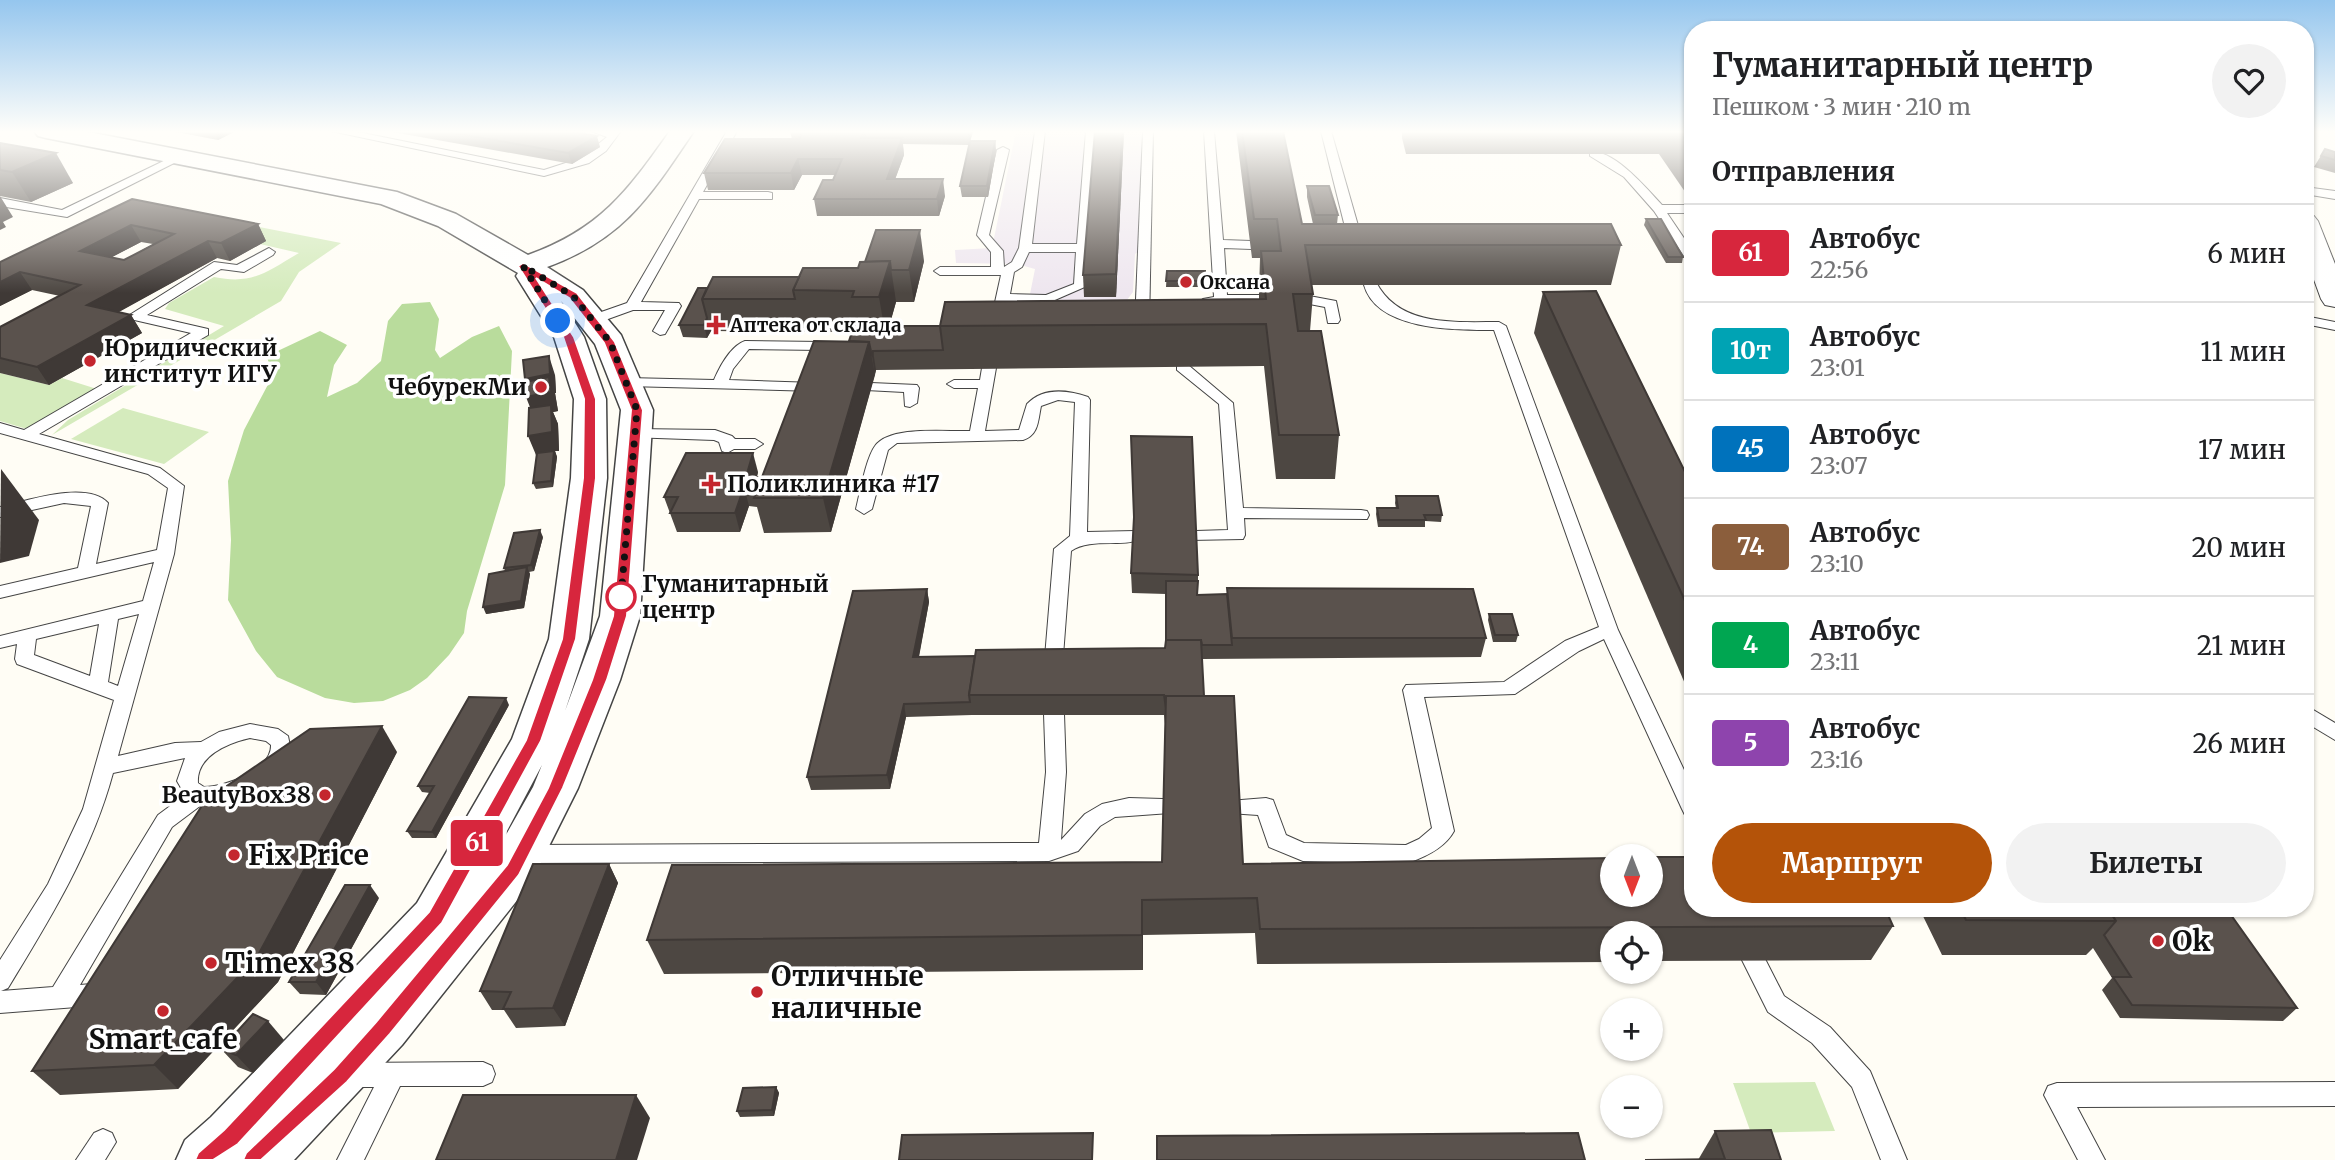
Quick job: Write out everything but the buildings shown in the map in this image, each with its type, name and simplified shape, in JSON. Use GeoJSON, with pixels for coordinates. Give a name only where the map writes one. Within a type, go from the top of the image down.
{"type":"FeatureCollection","features":[{"type":"Feature","properties":{"kind":"street"},"geometry":{"type":"LineString","coordinates":[[254,1160],[341,1075],[383,1028],[513,870],[555,788],[600,680],[620,616],[637,410],[610,342],[573,296],[492,244],[447,220],[388,198],[323,185]]}},
{"type":"Feature","properties":{"kind":"street"},"geometry":{"type":"LineString","coordinates":[[523,266],[575,246],[612,219],[643,185]]}},
{"type":"Feature","properties":{"kind":"street"},"geometry":{"type":"LineString","coordinates":[[2314,244],[2335,299]]}},
{"type":"Feature","properties":{"kind":"street"},"geometry":{"type":"LineString","coordinates":[[205,1160],[231,1137],[436,918],[538,728],[569,639],[589,478],[590,399],[569,337],[523,266]]}},
{"type":"Feature","properties":{"kind":"lane"},"geometry":{"type":"LineString","coordinates":[[0,202],[63,215],[123,185]]}},
{"type":"Feature","properties":{"kind":"lane"},"geometry":{"type":"LineString","coordinates":[[632,306],[701,185]]}},
{"type":"Feature","properties":{"kind":"lane"},"geometry":{"type":"LineString","coordinates":[[993,343],[1003,298],[1003,271],[997,251],[983,236],[995,185]]}},
{"type":"Feature","properties":{"kind":"lane"},"geometry":{"type":"LineString","coordinates":[[940,271],[1003,271],[1017,264],[1025,248],[1033,185]]}},
{"type":"Feature","properties":{"kind":"lane"},"geometry":{"type":"LineString","coordinates":[[1003,298],[1048,299],[1080,286],[1087,185]]}},
{"type":"Feature","properties":{"kind":"lane"},"geometry":{"type":"LineString","coordinates":[[1146,185],[1142,325],[1156,325]]}},
{"type":"Feature","properties":{"kind":"lane"},"geometry":{"type":"LineString","coordinates":[[1213,185],[1221,299]]}},
{"type":"Feature","properties":{"kind":"lane"},"geometry":{"type":"LineString","coordinates":[[1339,185],[1354,247]]}},
{"type":"Feature","properties":{"kind":"lane"},"geometry":{"type":"LineString","coordinates":[[1637,185],[1659,209],[1684,247]]}},
{"type":"Feature","properties":{"kind":"lane"},"geometry":{"type":"LineString","coordinates":[[2314,192],[2335,195]]}},
{"type":"Feature","properties":{"kind":"lane"},"geometry":{"type":"LineString","coordinates":[[695,195],[768,196]]}},
{"type":"Feature","properties":{"kind":"lane"},"geometry":{"type":"LineString","coordinates":[[1659,209],[1684,209]]}},
{"type":"Feature","properties":{"kind":"lane"},"geometry":{"type":"LineString","coordinates":[[1218,244],[1251,245]]}},
{"type":"Feature","properties":{"kind":"lane"},"geometry":{"type":"LineString","coordinates":[[1025,248],[1083,248]]}},
{"type":"Feature","properties":{"kind":"lane"},"geometry":{"type":"LineString","coordinates":[[27,435],[203,332],[135,316],[219,265],[239,269],[269,252]]}},
{"type":"Feature","properties":{"kind":"lane"},"geometry":{"type":"LineString","coordinates":[[1371,285],[1374,296],[1388,308],[1410,320],[1434,326],[1499,326],[1609,630],[1684,792]]}},
{"type":"Feature","properties":{"kind":"lane"},"geometry":{"type":"LineString","coordinates":[[1186,318],[1208,302],[1221,299],[1259,299]]}},
{"type":"Feature","properties":{"kind":"lane"},"geometry":{"type":"LineString","coordinates":[[1304,299],[1331,303],[1333,320]]}},
{"type":"Feature","properties":{"kind":"lane"},"geometry":{"type":"LineString","coordinates":[[592,320],[632,306],[674,306],[660,331]]}},
{"type":"Feature","properties":{"kind":"lane"},"geometry":{"type":"LineString","coordinates":[[2314,322],[2335,326]]}},
{"type":"Feature","properties":{"kind":"lane"},"geometry":{"type":"LineString","coordinates":[[720,384],[726,368],[745,345],[822,346]]}},
{"type":"Feature","properties":{"kind":"lane"},"geometry":{"type":"LineString","coordinates":[[1182,366],[1194,380],[1226,403],[1236,513],[1237,535],[1196,536]]}},
{"type":"Feature","properties":{"kind":"lane"},"geometry":{"type":"LineString","coordinates":[[977,435],[989,368]]}},
{"type":"Feature","properties":{"kind":"lane"},"geometry":{"type":"LineString","coordinates":[[628,382],[816,387]]}},
{"type":"Feature","properties":{"kind":"lane"},"geometry":{"type":"LineString","coordinates":[[954,384],[986,384]]}},
{"type":"Feature","properties":{"kind":"lane"},"geometry":{"type":"LineString","coordinates":[[871,387],[912,388],[910,403]]}},
{"type":"Feature","properties":{"kind":"lane"},"geometry":{"type":"LineString","coordinates":[[864,509],[881,448],[891,439],[1023,435],[1029,429],[1034,404],[1046,396],[1070,395],[1083,400],[1078,538]]}},
{"type":"Feature","properties":{"kind":"lane"},"geometry":{"type":"LineString","coordinates":[[0,428],[154,471],[176,486],[165,554],[93,809],[56,890],[0,981]]}},
{"type":"Feature","properties":{"kind":"lane"},"geometry":{"type":"LineString","coordinates":[[634,434],[715,435],[727,439],[727,446],[755,444]]}},
{"type":"Feature","properties":{"kind":"lane"},"geometry":{"type":"LineString","coordinates":[[0,512],[75,498],[88,497],[100,503],[86,572]]}},
{"type":"Feature","properties":{"kind":"lane"},"geometry":{"type":"LineString","coordinates":[[1236,513],[1361,515]]}},
{"type":"Feature","properties":{"kind":"lane"},"geometry":{"type":"LineString","coordinates":[[1054,668],[1063,548],[1078,538],[1135,536]]}},
{"type":"Feature","properties":{"kind":"lane"},"geometry":{"type":"LineString","coordinates":[[0,592],[165,554]]}},
{"type":"Feature","properties":{"kind":"lane"},"geometry":{"type":"LineString","coordinates":[[0,642],[150,605]]}},
{"type":"Feature","properties":{"kind":"lane"},"geometry":{"type":"LineString","coordinates":[[98,686],[110,615]]}},
{"type":"Feature","properties":{"kind":"lane"},"geometry":{"type":"LineString","coordinates":[[1236,807],[1266,806],[1277,841],[1303,852],[1408,854],[1427,845],[1443,831],[1413,690],[1508,689],[1572,646],[1609,630]]}},
{"type":"Feature","properties":{"kind":"lane"},"geometry":{"type":"LineString","coordinates":[[28,635],[24,659],[125,696]]}},
{"type":"Feature","properties":{"kind":"lane"},"geometry":{"type":"LineString","coordinates":[[1049,852],[1056,772],[1054,714]]}},
{"type":"Feature","properties":{"kind":"lane"},"geometry":{"type":"LineString","coordinates":[[2314,718],[2335,733]]}},
{"type":"Feature","properties":{"kind":"lane"},"geometry":{"type":"LineString","coordinates":[[60,997],[164,821],[200,795],[231,793],[248,786],[272,768],[281,748],[279,740],[273,734],[250,731],[219,740],[205,749],[187,771],[186,781],[191,790],[200,795]]}},
{"type":"Feature","properties":{"kind":"lane"},"geometry":{"type":"LineString","coordinates":[[104,767],[175,751],[205,749]]}},
{"type":"Feature","properties":{"kind":"lane"},"geometry":{"type":"LineString","coordinates":[[521,854],[1064,851],[1078,841],[1087,825],[1106,810],[1126,806],[1163,807]]}},
{"type":"Feature","properties":{"kind":"lane"},"geometry":{"type":"LineString","coordinates":[[1754,960],[1776,1004],[1821,1035],[1861,1079],[1894,1160]]}},
{"type":"Feature","properties":{"kind":"lane"},"geometry":{"type":"LineString","coordinates":[[0,1002],[102,994]]}},
{"type":"Feature","properties":{"kind":"lane"},"geometry":{"type":"LineString","coordinates":[[341,1075],[483,1074]]}},
{"type":"Feature","properties":{"kind":"lane"},"geometry":{"type":"LineString","coordinates":[[350,1160],[393,1075]]}},
{"type":"Feature","properties":{"kind":"lane"},"geometry":{"type":"LineString","coordinates":[[2092,1160],[2057,1094],[2335,1094]]}},
{"type":"Feature","properties":{"kind":"shaded area"},"geometry":{"type":"Polygon","coordinates":[[[1005,185],[1141,185],[1141,249],[1135,254],[1133,292],[1114,317],[1029,299],[1035,269],[1017,264],[956,263],[955,250],[992,248],[1005,185]]]}},
{"type":"Feature","properties":{"kind":"green space"},"geometry":{"type":"Polygon","coordinates":[[[151,206],[341,243],[299,272],[281,301],[52,435],[68,420],[224,326],[165,309],[169,303],[214,277],[249,278],[268,271],[299,253],[260,244],[151,206]]]}},
{"type":"Feature","properties":{"kind":"green space"},"geometry":{"type":"Polygon","coordinates":[[[430,302],[439,319],[435,350],[440,358],[472,337],[499,326],[512,351],[505,485],[467,611],[464,633],[449,655],[427,678],[410,690],[383,701],[354,703],[325,698],[277,677],[256,651],[228,600],[231,540],[228,481],[244,430],[272,377],[267,356],[320,331],[347,345],[334,365],[327,397],[357,383],[381,361],[388,321],[402,304],[430,302]]]}},
{"type":"Feature","properties":{"kind":"green space"},"geometry":{"type":"Polygon","coordinates":[[[0,373],[49,385],[62,378],[97,389],[27,429],[0,421],[0,373]]]}},
{"type":"Feature","properties":{"kind":"green space"},"geometry":{"type":"Polygon","coordinates":[[[123,408],[209,432],[164,464],[71,439],[123,408]]]}},
{"type":"Feature","properties":{"kind":"green space"},"geometry":{"type":"Polygon","coordinates":[[[1815,1082],[1835,1131],[1751,1133],[1733,1083],[1815,1082]]]}},
{"type":"Feature","properties":{"kind":"bus line","name":"61"},"geometry":{"type":"LineString","coordinates":[[205,1160],[231,1137],[436,918],[533,741],[569,639],[589,478],[590,399],[569,337],[523,266],[573,296],[610,342],[637,410],[620,616],[600,680],[555,788],[513,870],[383,1028],[341,1075],[254,1160]]}},
{"type":"Feature","properties":{"kind":"place","name":"Оксана"},"geometry":{"type":"Point","coordinates":[1186,282]}},
{"type":"Feature","properties":{"kind":"place","name":"Аптека от склада"},"geometry":{"type":"Point","coordinates":[716,325]}},
{"type":"Feature","properties":{"kind":"place","name":"Юридический институт ИГУ"},"geometry":{"type":"Point","coordinates":[90,361]}},
{"type":"Feature","properties":{"kind":"place","name":"ЧебурекМи"},"geometry":{"type":"Point","coordinates":[541,387]}},
{"type":"Feature","properties":{"kind":"place","name":"Поликлиника #17"},"geometry":{"type":"Point","coordinates":[711,484]}},
{"type":"Feature","properties":{"kind":"place","name":"Гуманитарный центр"},"geometry":{"type":"Point","coordinates":[621,597]}},
{"type":"Feature","properties":{"kind":"place","name":"BeautyBox38"},"geometry":{"type":"Point","coordinates":[325,795]}},
{"type":"Feature","properties":{"kind":"place","name":"Fix Price"},"geometry":{"type":"Point","coordinates":[234,855]}},
{"type":"Feature","properties":{"kind":"place","name":"Ok"},"geometry":{"type":"Point","coordinates":[2158,941]}},
{"type":"Feature","properties":{"kind":"place","name":"Timex 38"},"geometry":{"type":"Point","coordinates":[211,963]}},
{"type":"Feature","properties":{"kind":"place","name":"Отличные наличные"},"geometry":{"type":"Point","coordinates":[757,992]}},
{"type":"Feature","properties":{"kind":"place","name":"Smart_cafe"},"geometry":{"type":"Point","coordinates":[163,1011]}},
{"type":"Feature","properties":{"kind":"route"},"geometry":{"type":"LineString","coordinates":[[558,321],[523,266],[573,296],[610,342],[637,410],[621,597]]}}]}
